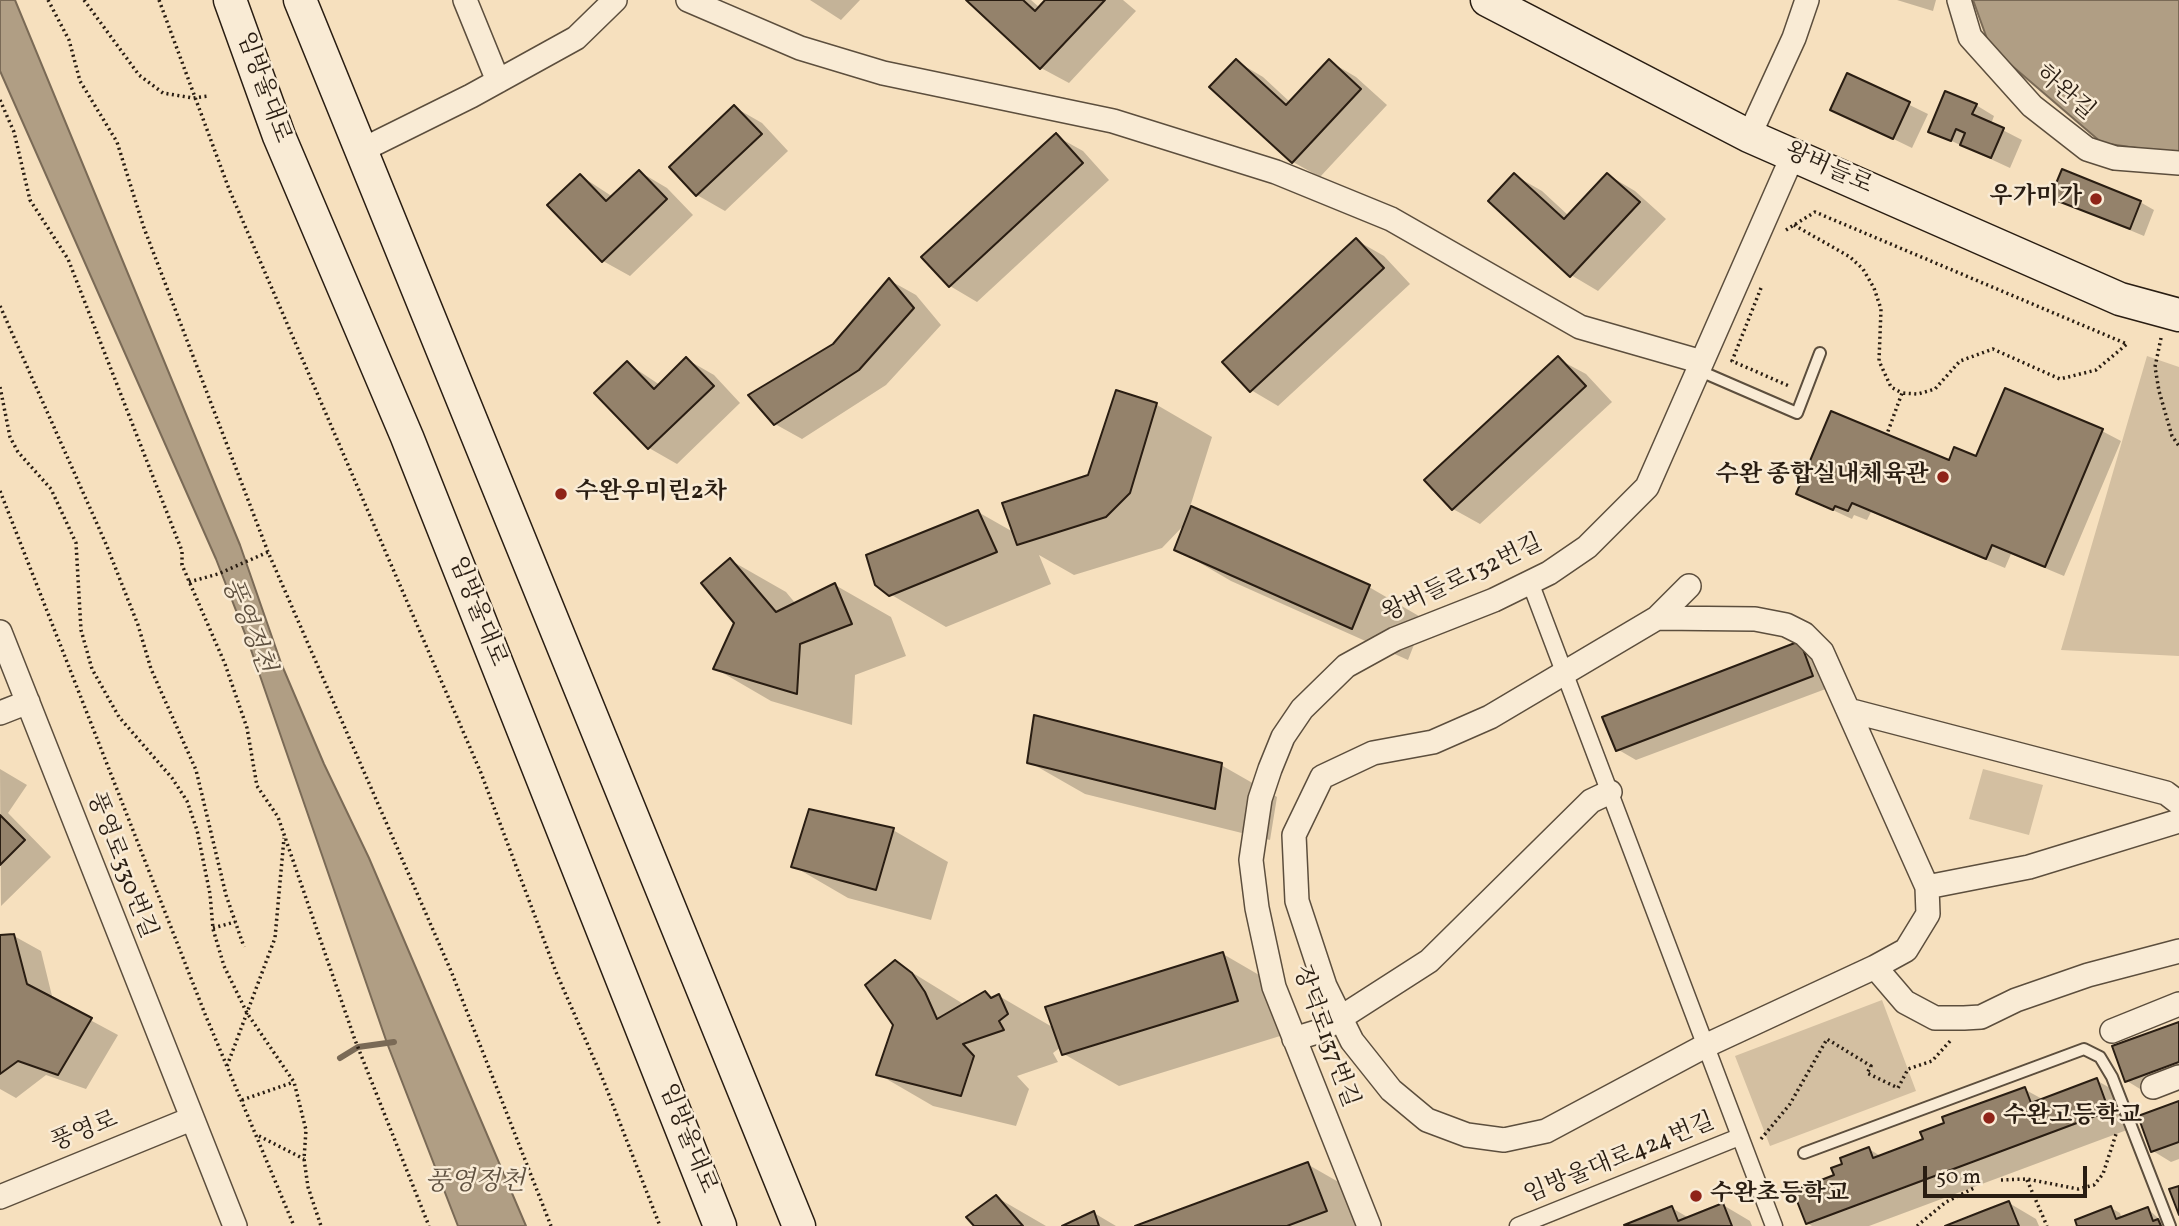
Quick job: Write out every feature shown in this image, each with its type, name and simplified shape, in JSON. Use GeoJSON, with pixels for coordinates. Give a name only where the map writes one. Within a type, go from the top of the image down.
{"type":"FeatureCollection","features":[{"type":"Feature","properties":{"kind":"main road","name":"임방울대로"},"geometry":{"type":"LineString","coordinates":[[230,0],[279,136],[407,437],[720,1226]]}},
{"type":"Feature","properties":{"kind":"main road"},"geometry":{"type":"LineString","coordinates":[[300,0],[799,1226]]}},
{"type":"Feature","properties":{"kind":"main road","name":"왕버들로"},"geometry":{"type":"LineString","coordinates":[[1487,0],[1749,136],[2120,299],[2179,315]]}},
{"type":"Feature","properties":{"kind":"street"},"geometry":{"type":"LineString","coordinates":[[465,0],[498,81]]}},
{"type":"Feature","properties":{"kind":"street"},"geometry":{"type":"LineString","coordinates":[[362,150],[576,38],[615,0]]}},
{"type":"Feature","properties":{"kind":"street"},"geometry":{"type":"LineString","coordinates":[[688,0],[800,48],[883,73],[1113,121],[1276,172],[1391,219],[1580,327],[1702,362]]}},
{"type":"Feature","properties":{"kind":"street"},"geometry":{"type":"LineString","coordinates":[[1749,136],[1794,38],[1807,0]]}},
{"type":"Feature","properties":{"kind":"street","name":"하완길"},"geometry":{"type":"LineString","coordinates":[[1959,0],[1970,37],[2032,107],[2088,149],[2115,158],[2179,163]]}},
{"type":"Feature","properties":{"kind":"street","name":"왕버들로132번길"},"geometry":{"type":"LineString","coordinates":[[1251,860],[1260,799],[1283,737],[1301,709],[1346,666],[1395,639],[1531,582],[1587,547],[1647,487],[1793,155]]}},
{"type":"Feature","properties":{"kind":"street"},"geometry":{"type":"LineString","coordinates":[[1531,582],[1773,1226]]}},
{"type":"Feature","properties":{"kind":"street"},"geometry":{"type":"LineString","coordinates":[[1657,618],[1755,619],[1786,625],[1804,634],[1822,652],[1927,887],[1928,914],[1906,950],[1705,1046],[1546,1130],[1504,1140],[1467,1135],[1427,1120],[1391,1090],[1352,1041],[1325,986],[1297,901],[1294,835],[1322,777],[1373,753],[1433,742],[1490,717],[1657,618],[1689,586]]}},
{"type":"Feature","properties":{"kind":"street","name":"풍영로330번길"},"geometry":{"type":"LineString","coordinates":[[0,632],[235,1226]]}},
{"type":"Feature","properties":{"kind":"street"},"geometry":{"type":"LineString","coordinates":[[0,713],[28,702]]}},
{"type":"Feature","properties":{"kind":"street"},"geometry":{"type":"LineString","coordinates":[[1848,710],[2166,793],[2179,803]]}},
{"type":"Feature","properties":{"kind":"street"},"geometry":{"type":"LineString","coordinates":[[1294,1039],[1320,1031],[1341,1019],[1429,961],[1591,801],[1610,792]]}},
{"type":"Feature","properties":{"kind":"street"},"geometry":{"type":"LineString","coordinates":[[1927,887],[2029,867],[2179,821]]}},
{"type":"Feature","properties":{"kind":"street","name":"장덕로137번길"},"geometry":{"type":"LineString","coordinates":[[1251,860],[1257,908],[1274,987],[1369,1226]]}},
{"type":"Feature","properties":{"kind":"street"},"geometry":{"type":"LineString","coordinates":[[1874,967],[1905,1002],[1935,1018],[1964,1018],[1981,1017],[2017,1000],[2088,975],[2179,951]]}},
{"type":"Feature","properties":{"kind":"street"},"geometry":{"type":"LineString","coordinates":[[2112,1031],[2179,1004]]}},
{"type":"Feature","properties":{"kind":"street"},"geometry":{"type":"LineString","coordinates":[[2153,1087],[2179,1077]]}},
{"type":"Feature","properties":{"kind":"street","name":"풍영로"},"geometry":{"type":"LineString","coordinates":[[0,1197],[191,1119]]}},
{"type":"Feature","properties":{"kind":"street","name":"임방울대로424번길"},"geometry":{"type":"LineString","coordinates":[[1518,1226],[1741,1142]]}},
{"type":"Feature","properties":{"kind":"lane"},"geometry":{"type":"LineString","coordinates":[[1702,362],[1707,374],[1797,412],[1820,353]]}},
{"type":"Feature","properties":{"kind":"lane"},"geometry":{"type":"LineString","coordinates":[[1804,1153],[2084,1049],[2100,1057],[2112,1077],[2170,1226]]}},
{"type":"Feature","properties":{"kind":"path"},"geometry":{"type":"LineString","coordinates":[[48,0],[69,40],[80,81],[117,142],[144,229],[268,552],[451,971],[551,1226]]}},
{"type":"Feature","properties":{"kind":"path"},"geometry":{"type":"LineString","coordinates":[[85,0],[139,75],[163,93],[193,98],[208,96]]}},
{"type":"Feature","properties":{"kind":"path"},"geometry":{"type":"LineString","coordinates":[[159,0],[193,98],[481,773],[556,972],[604,1082],[660,1226]]}},
{"type":"Feature","properties":{"kind":"path"},"geometry":{"type":"LineString","coordinates":[[0,100],[14,132],[30,200],[68,259],[182,551],[182,565],[237,697],[247,728],[257,786],[273,807],[355,1040],[429,1226]]}},
{"type":"Feature","properties":{"kind":"path"},"geometry":{"type":"LineString","coordinates":[[1784,231],[1815,212],[2127,344],[2096,370],[2060,379],[1993,349],[1960,361],[1935,389],[1918,394],[1902,393],[1891,387],[1884,375],[1880,361],[1881,309],[1863,269],[1838,248],[1794,225]]}},
{"type":"Feature","properties":{"kind":"path"},"geometry":{"type":"LineString","coordinates":[[1763,283],[1732,361],[1789,386]]}},
{"type":"Feature","properties":{"kind":"path"},"geometry":{"type":"LineString","coordinates":[[0,306],[106,544],[138,625],[151,669],[196,770],[235,922],[244,947]]}},
{"type":"Feature","properties":{"kind":"path"},"geometry":{"type":"LineString","coordinates":[[2155,367],[2164,414],[2179,446]]}},
{"type":"Feature","properties":{"kind":"path"},"geometry":{"type":"LineString","coordinates":[[0,387],[10,437],[18,452],[51,489],[76,543],[81,630],[92,669],[119,716],[172,778],[187,801],[197,830],[210,894],[213,929],[224,966],[247,1013],[277,1053],[294,1082],[306,1130],[304,1159],[308,1187],[321,1226]]}},
{"type":"Feature","properties":{"kind":"path"},"geometry":{"type":"LineString","coordinates":[[1887,434],[1902,393]]}},
{"type":"Feature","properties":{"kind":"path"},"geometry":{"type":"LineString","coordinates":[[0,491],[227,1066],[294,1226]]}},
{"type":"Feature","properties":{"kind":"path"},"geometry":{"type":"LineString","coordinates":[[189,582],[218,574],[268,552]]}},
{"type":"Feature","properties":{"kind":"path"},"geometry":{"type":"LineString","coordinates":[[227,1066],[275,938],[284,836]]}},
{"type":"Feature","properties":{"kind":"path"},"geometry":{"type":"LineString","coordinates":[[213,929],[235,922]]}},
{"type":"Feature","properties":{"kind":"path"},"geometry":{"type":"LineString","coordinates":[[1741,1142],[1766,1136],[1790,1104],[1827,1039],[1871,1066],[1867,1073],[1898,1088],[1908,1069],[1932,1061],[1961,1031],[1964,1018]]}},
{"type":"Feature","properties":{"kind":"path"},"geometry":{"type":"LineString","coordinates":[[242,1100],[294,1082]]}},
{"type":"Feature","properties":{"kind":"path"},"geometry":{"type":"LineString","coordinates":[[2000,1180],[2027,1179],[2078,1189],[2094,1185],[2103,1174],[2117,1133],[2130,1125]]}},
{"type":"Feature","properties":{"kind":"path"},"geometry":{"type":"LineString","coordinates":[[257,1135],[304,1159]]}},
{"type":"Feature","properties":{"kind":"path"},"geometry":{"type":"LineString","coordinates":[[2027,1179],[2048,1226]]}},
{"type":"Feature","properties":{"kind":"path"},"geometry":{"type":"LineString","coordinates":[[1917,1226],[1946,1202],[1974,1188]]}},
{"type":"Feature","properties":{"kind":"shaded area"},"geometry":{"type":"Polygon","coordinates":[[[2147,356],[2179,367],[2179,656],[2061,650],[2147,356]]]}},
{"type":"Feature","properties":{"kind":"shaded area"},"geometry":{"type":"Polygon","coordinates":[[[1983,769],[2043,785],[2029,835],[1969,819],[1983,769]]]}},
{"type":"Feature","properties":{"kind":"shaded area"},"geometry":{"type":"Polygon","coordinates":[[[1882,1000],[1916,1091],[1770,1146],[1735,1056],[1882,1000]]]}},
{"type":"Feature","properties":{"kind":"water","name":"풍영정천"},"geometry":{"type":"Polygon","coordinates":[[[0,0],[15,0],[240,545],[281,663],[324,764],[369,858],[526,1226],[458,1226],[387,1043],[249,644],[216,559],[0,71],[0,0]]]}},
{"type":"Feature","properties":{"kind":"water"},"geometry":{"type":"Polygon","coordinates":[[[1973,0],[2179,0],[2179,154],[2102,143],[1990,47],[1973,0]]]}},
{"type":"Feature","properties":{"kind":"building"},"geometry":{"type":"Polygon","coordinates":[[[966,0],[1023,0],[1035,11],[1045,0],[1105,0],[1040,69],[966,0]]]}},
{"type":"Feature","properties":{"kind":"building"},"geometry":{"type":"Polygon","coordinates":[[[1236,59],[1286,105],[1329,59],[1361,89],[1292,163],[1209,87],[1236,59]]]}},
{"type":"Feature","properties":{"kind":"building"},"geometry":{"type":"Polygon","coordinates":[[[1847,73],[1910,102],[1893,139],[1830,110],[1847,73]]]}},
{"type":"Feature","properties":{"kind":"building"},"geometry":{"type":"Polygon","coordinates":[[[1945,91],[1977,104],[1972,114],[2004,128],[1991,158],[1960,145],[1965,133],[1956,129],[1951,141],[1928,132],[1945,91]]]}},
{"type":"Feature","properties":{"kind":"building"},"geometry":{"type":"Polygon","coordinates":[[[734,105],[762,134],[696,196],[669,167],[734,105]]]}},
{"type":"Feature","properties":{"kind":"building"},"geometry":{"type":"Polygon","coordinates":[[[1056,133],[1083,163],[949,287],[921,257],[1056,133]]]}},
{"type":"Feature","properties":{"kind":"building","name":"우가미가"},"geometry":{"type":"Polygon","coordinates":[[[2062,169],[2141,201],[2130,229],[2050,198],[2062,169]]]}},
{"type":"Feature","properties":{"kind":"building"},"geometry":{"type":"Polygon","coordinates":[[[639,170],[667,199],[602,262],[547,205],[580,174],[606,201],[639,170]]]}},
{"type":"Feature","properties":{"kind":"building"},"geometry":{"type":"Polygon","coordinates":[[[1514,173],[1564,219],[1607,173],[1640,202],[1570,277],[1488,201],[1514,173]]]}},
{"type":"Feature","properties":{"kind":"building"},"geometry":{"type":"Polygon","coordinates":[[[1356,238],[1384,268],[1250,392],[1222,362],[1356,238]]]}},
{"type":"Feature","properties":{"kind":"building"},"geometry":{"type":"Polygon","coordinates":[[[889,278],[914,308],[859,370],[774,425],[748,395],[833,344],[889,278]]]}},
{"type":"Feature","properties":{"kind":"building"},"geometry":{"type":"Polygon","coordinates":[[[1558,356],[1586,386],[1452,510],[1424,480],[1558,356]]]}},
{"type":"Feature","properties":{"kind":"building"},"geometry":{"type":"Polygon","coordinates":[[[686,357],[714,386],[648,449],[594,393],[627,361],[654,389],[686,357]]]}},
{"type":"Feature","properties":{"kind":"building","name":"수완 종합실내체육관"},"geometry":{"type":"Polygon","coordinates":[[[2005,388],[2103,429],[2045,567],[1992,545],[1986,559],[1852,503],[1848,511],[1835,506],[1833,510],[1796,494],[1831,411],[1949,460],[1954,447],[1976,456],[2005,388]]]}},
{"type":"Feature","properties":{"kind":"building"},"geometry":{"type":"Polygon","coordinates":[[[1116,390],[1157,403],[1130,493],[1106,517],[1017,545],[1002,503],[1088,475],[1116,390]]]}},
{"type":"Feature","properties":{"kind":"building"},"geometry":{"type":"Polygon","coordinates":[[[1191,506],[1370,585],[1352,629],[1174,550],[1191,506]]]}},
{"type":"Feature","properties":{"kind":"building"},"geometry":{"type":"Polygon","coordinates":[[[978,510],[997,552],[889,596],[875,585],[866,555],[978,510]]]}},
{"type":"Feature","properties":{"kind":"building"},"geometry":{"type":"Polygon","coordinates":[[[730,558],[776,612],[835,583],[852,624],[800,644],[797,694],[713,669],[734,623],[701,583],[730,558]]]}},
{"type":"Feature","properties":{"kind":"building"},"geometry":{"type":"Polygon","coordinates":[[[1800,641],[1813,676],[1616,751],[1602,717],[1800,641]]]}},
{"type":"Feature","properties":{"kind":"building"},"geometry":{"type":"Polygon","coordinates":[[[1034,715],[1222,763],[1215,809],[1027,763],[1034,715]]]}},
{"type":"Feature","properties":{"kind":"building"},"geometry":{"type":"Polygon","coordinates":[[[809,809],[894,828],[876,890],[791,867],[809,809]]]}},
{"type":"Feature","properties":{"kind":"building"},"geometry":{"type":"Polygon","coordinates":[[[0,815],[25,840],[0,865],[0,815]]]}},
{"type":"Feature","properties":{"kind":"building"},"geometry":{"type":"Polygon","coordinates":[[[14,934],[27,984],[92,1018],[58,1075],[18,1061],[0,1074],[0,935],[14,934]]]}},
{"type":"Feature","properties":{"kind":"building"},"geometry":{"type":"Polygon","coordinates":[[[1223,952],[1238,1001],[1062,1055],[1045,1007],[1223,952]]]}},
{"type":"Feature","properties":{"kind":"building"},"geometry":{"type":"Polygon","coordinates":[[[895,960],[912,973],[925,992],[937,1019],[985,991],[991,998],[999,994],[1008,1014],[999,1021],[1004,1030],[963,1044],[974,1056],[961,1096],[876,1075],[893,1025],[865,985],[895,960]]]}},
{"type":"Feature","properties":{"kind":"building"},"geometry":{"type":"Polygon","coordinates":[[[2179,1022],[2179,1062],[2125,1082],[2112,1046],[2179,1022]]]}},
{"type":"Feature","properties":{"kind":"building"},"geometry":{"type":"Polygon","coordinates":[[[2097,1078],[2109,1111],[1806,1224],[1793,1191],[1834,1175],[1831,1168],[1842,1164],[1840,1158],[1869,1147],[1873,1158],[1923,1139],[1920,1132],[1944,1123],[1942,1117],[2025,1087],[2031,1103],[2097,1078]]]}},
{"type":"Feature","properties":{"kind":"building"},"geometry":{"type":"Polygon","coordinates":[[[2179,1101],[2179,1142],[2151,1152],[2138,1116],[2179,1101]]]}},
{"type":"Feature","properties":{"kind":"building"},"geometry":{"type":"Polygon","coordinates":[[[1308,1162],[1327,1211],[1287,1226],[1135,1226],[1308,1162]]]}},
{"type":"Feature","properties":{"kind":"building"},"geometry":{"type":"Polygon","coordinates":[[[2179,1186],[2179,1215],[2169,1189],[2179,1186]]]}},
{"type":"Feature","properties":{"kind":"building"},"geometry":{"type":"Polygon","coordinates":[[[996,1195],[1023,1226],[974,1226],[966,1217],[996,1195]]]}},
{"type":"Feature","properties":{"kind":"building"},"geometry":{"type":"Polygon","coordinates":[[[2009,1201],[2019,1226],[1945,1226],[1983,1211],[2009,1201]]]}},
{"type":"Feature","properties":{"kind":"building"},"geometry":{"type":"Polygon","coordinates":[[[1723,1203],[1732,1226],[1624,1225],[1672,1206],[1678,1221],[1723,1203]]]}},
{"type":"Feature","properties":{"kind":"building"},"geometry":{"type":"Polygon","coordinates":[[[2111,1206],[2116,1219],[2148,1207],[2153,1221],[2158,1219],[2161,1226],[2077,1226],[2075,1220],[2111,1206]]]}},
{"type":"Feature","properties":{"kind":"building"},"geometry":{"type":"Polygon","coordinates":[[[1094,1211],[1099,1226],[1062,1226],[1094,1211]]]}},
{"type":"Feature","properties":{"kind":"waterway"},"geometry":{"type":"LineString","coordinates":[[340,1058],[358,1047],[394,1042]]}},
{"type":"Feature","properties":{"kind":"place","name":"우가미가"},"geometry":{"type":"Point","coordinates":[2096,199]}},
{"type":"Feature","properties":{"kind":"place","name":"수완 종합실내체육관"},"geometry":{"type":"Point","coordinates":[1943,477]}},
{"type":"Feature","properties":{"kind":"place","name":"수완우미린2차"},"geometry":{"type":"Point","coordinates":[561,494]}},
{"type":"Feature","properties":{"kind":"place","name":"수완고등학교"},"geometry":{"type":"Point","coordinates":[1989,1118]}},
{"type":"Feature","properties":{"kind":"place","name":"수완초등학교"},"geometry":{"type":"Point","coordinates":[1696,1196]}}]}
